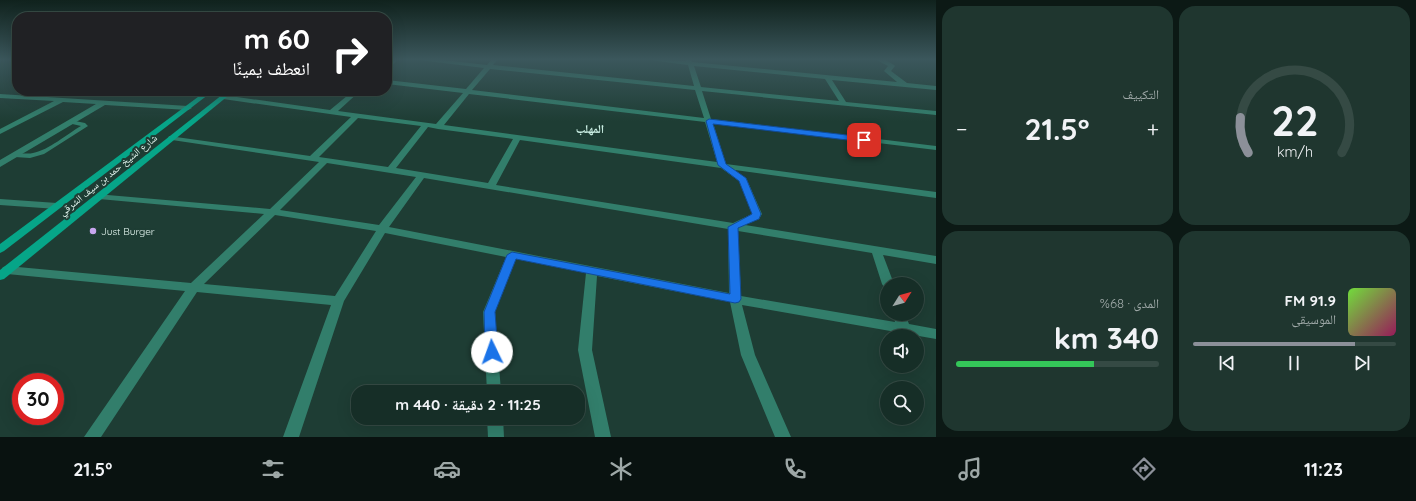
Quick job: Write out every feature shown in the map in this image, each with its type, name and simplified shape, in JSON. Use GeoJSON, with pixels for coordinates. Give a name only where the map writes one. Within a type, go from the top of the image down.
{"type":"FeatureCollection","features":[{"type":"Feature","properties":{"kind":"main road","name":"شارع الشيخ حمد بن سيف الشرقي"},"geometry":{"type":"LineString","coordinates":[[0,249],[204,96]]}},
{"type":"Feature","properties":{"kind":"main road","name":"شارع الشيخ حمد بن سيف الشرقي"},"geometry":{"type":"LineString","coordinates":[[3,273],[224,96]]}},
{"type":"Feature","properties":{"kind":"street"},"geometry":{"type":"LineString","coordinates":[[438,127],[477,79]]}},
{"type":"Feature","properties":{"kind":"street"},"geometry":{"type":"LineString","coordinates":[[601,79],[936,113]]}},
{"type":"Feature","properties":{"kind":"street"},"geometry":{"type":"LineString","coordinates":[[694,79],[722,165],[743,180],[757,214],[756,217],[733,227]]}},
{"type":"Feature","properties":{"kind":"street"},"geometry":{"type":"LineString","coordinates":[[829,79],[844,104]]}},
{"type":"Feature","properties":{"kind":"street"},"geometry":{"type":"LineString","coordinates":[[843,79],[936,88]]}},
{"type":"Feature","properties":{"kind":"street"},"geometry":{"type":"LineString","coordinates":[[898,79],[905,85]]}},
{"type":"Feature","properties":{"kind":"street"},"geometry":{"type":"LineString","coordinates":[[392,83],[936,148]]}},
{"type":"Feature","properties":{"kind":"street"},"geometry":{"type":"LineString","coordinates":[[0,96],[188,108]]}},
{"type":"Feature","properties":{"kind":"street"},"geometry":{"type":"LineString","coordinates":[[239,96],[332,112],[936,195]]}},
{"type":"Feature","properties":{"kind":"street"},"geometry":{"type":"LineString","coordinates":[[332,112],[352,96]]}},
{"type":"Feature","properties":{"kind":"street"},"geometry":{"type":"LineString","coordinates":[[0,132],[62,100]]}},
{"type":"Feature","properties":{"kind":"street"},"geometry":{"type":"LineString","coordinates":[[0,164],[103,102]]}},
{"type":"Feature","properties":{"kind":"street"},"geometry":{"type":"LineString","coordinates":[[313,158],[357,115]]}},
{"type":"Feature","properties":{"kind":"street"},"geometry":{"type":"LineString","coordinates":[[390,170],[426,125]]}},
{"type":"Feature","properties":{"kind":"street"},"geometry":{"type":"LineString","coordinates":[[172,138],[422,175],[936,260]]}},
{"type":"Feature","properties":{"kind":"street"},"geometry":{"type":"LineString","coordinates":[[490,187],[518,138]]}},
{"type":"Feature","properties":{"kind":"street"},"geometry":{"type":"LineString","coordinates":[[92,437],[193,288],[326,160]]}},
{"type":"Feature","properties":{"kind":"street"},"geometry":{"type":"LineString","coordinates":[[291,437],[338,301],[382,229],[422,175]]}},
{"type":"Feature","properties":{"kind":"street"},"geometry":{"type":"LineString","coordinates":[[99,196],[273,212],[382,229],[735,299],[936,334]]}},
{"type":"Feature","properties":{"kind":"street"},"geometry":{"type":"LineString","coordinates":[[0,202],[57,206]]}},
{"type":"Feature","properties":{"kind":"street"},"geometry":{"type":"LineString","coordinates":[[733,227],[735,299],[748,355],[784,437]]}},
{"type":"Feature","properties":{"kind":"street"},"geometry":{"type":"LineString","coordinates":[[876,250],[886,277]]}},
{"type":"Feature","properties":{"kind":"street"},"geometry":{"type":"LineString","coordinates":[[494,385],[489,312],[512,255]]}},
{"type":"Feature","properties":{"kind":"street"},"geometry":{"type":"LineString","coordinates":[[592,271],[585,350],[603,437]]}},
{"type":"Feature","properties":{"kind":"street"},"geometry":{"type":"LineString","coordinates":[[3,273],[338,301]]}},
{"type":"Feature","properties":{"kind":"street"},"geometry":{"type":"LineString","coordinates":[[902,321],[904,328]]}},
{"type":"Feature","properties":{"kind":"street"},"geometry":{"type":"LineString","coordinates":[[495,425],[496,437]]}},
{"type":"Feature","properties":{"kind":"lane"},"geometry":{"type":"LineString","coordinates":[[15,156],[30,156],[42,153],[85,126],[83,124],[70,122]]}},
{"type":"Feature","properties":{"kind":"place","name":"Just Burger"},"geometry":{"type":"Point","coordinates":[93,231]}},
{"type":"Feature","properties":{"kind":"district","name":"المهلب"},"geometry":{"type":"Point","coordinates":[590,128]}},
{"type":"Feature","properties":{"kind":"route"},"geometry":{"type":"LineString","coordinates":[[492,352],[489,312],[512,255],[735,299],[733,227],[756,217],[757,214],[743,180],[722,165],[709,121],[864,140]]}}]}
